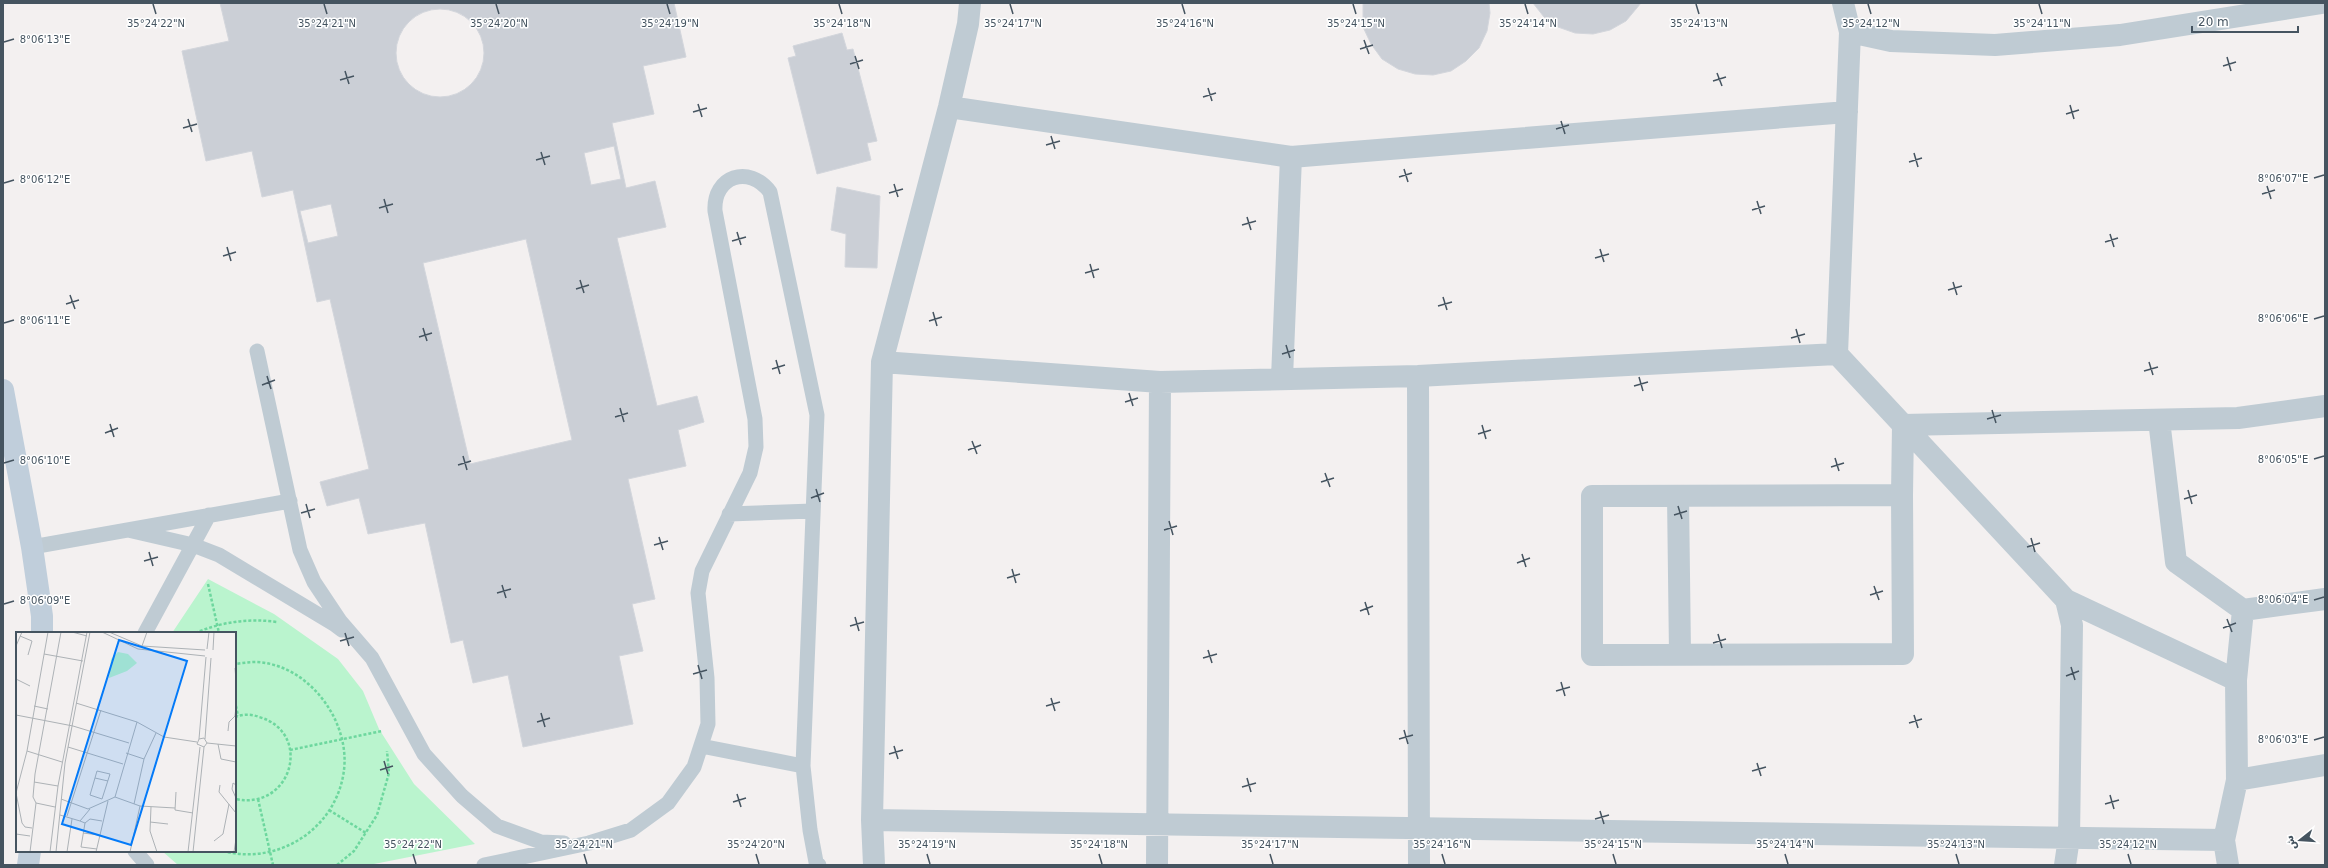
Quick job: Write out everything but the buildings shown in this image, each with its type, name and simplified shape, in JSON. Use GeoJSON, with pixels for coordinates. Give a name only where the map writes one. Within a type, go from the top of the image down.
{"type":"FeatureCollection","features":[{"type":"Feature","properties":{"kind":"main road"},"geometry":{"type":"LineString","coordinates":[[3,390],[32,547],[42,632]]}},
{"type":"Feature","properties":{"kind":"main road"},"geometry":{"type":"LineString","coordinates":[[28,865],[30,852]]}},
{"type":"Feature","properties":{"kind":"street"},"geometry":{"type":"LineString","coordinates":[[874,865],[872,820],[882,362],[949,107],[968,24],[970,3]]}},
{"type":"Feature","properties":{"kind":"street"},"geometry":{"type":"LineString","coordinates":[[1843,3],[1850,32],[1837,354],[2066,600],[2236,680]]}},
{"type":"Feature","properties":{"kind":"street"},"geometry":{"type":"LineString","coordinates":[[1850,32],[1891,42],[1995,45],[2120,35],[2322,3]]}},
{"type":"Feature","properties":{"kind":"street"},"geometry":{"type":"LineString","coordinates":[[949,107],[1291,157],[1847,112]]}},
{"type":"Feature","properties":{"kind":"street"},"geometry":{"type":"LineString","coordinates":[[1282,378],[1291,157]]}},
{"type":"Feature","properties":{"kind":"street"},"geometry":{"type":"LineString","coordinates":[[882,362],[1160,382],[1418,376],[1837,354]]}},
{"type":"Feature","properties":{"kind":"street"},"geometry":{"type":"LineString","coordinates":[[1418,376],[1419,865]]}},
{"type":"Feature","properties":{"kind":"street"},"geometry":{"type":"LineString","coordinates":[[1158,865],[1160,382]]}},
{"type":"Feature","properties":{"kind":"street"},"geometry":{"type":"LineString","coordinates":[[1903,425],[2238,418],[2325,406]]}},
{"type":"Feature","properties":{"kind":"street"},"geometry":{"type":"LineString","coordinates":[[2159,420],[2176,562],[2243,610],[2325,599]]}},
{"type":"Feature","properties":{"kind":"street"},"geometry":{"type":"LineString","coordinates":[[1902,495],[1592,496],[1592,655],[1903,654],[1903,425]]}},
{"type":"Feature","properties":{"kind":"street"},"geometry":{"type":"LineString","coordinates":[[1678,496],[1680,654]]}},
{"type":"Feature","properties":{"kind":"street"},"geometry":{"type":"LineString","coordinates":[[2065,865],[2069,838],[2072,625],[2066,600]]}},
{"type":"Feature","properties":{"kind":"street"},"geometry":{"type":"LineString","coordinates":[[2228,865],[2224,840],[2238,780],[2236,680],[2243,610]]}},
{"type":"Feature","properties":{"kind":"street"},"geometry":{"type":"LineString","coordinates":[[2238,780],[2325,765]]}},
{"type":"Feature","properties":{"kind":"street"},"geometry":{"type":"LineString","coordinates":[[872,820],[2224,840]]}},
{"type":"Feature","properties":{"kind":"lane"},"geometry":{"type":"LineString","coordinates":[[484,865],[589,843],[631,830],[668,803],[694,767],[708,724],[707,678],[698,593],[702,571],[750,473],[756,447],[755,419],[714,201],[723,184],[731,178],[740,176],[758,179],[770,192],[773,200],[817,415],[803,766],[810,830],[816,862],[819,865]]}},
{"type":"Feature","properties":{"kind":"lane"},"geometry":{"type":"LineString","coordinates":[[257,351],[300,550],[314,582],[340,622],[372,658],[424,754],[462,796],[497,826],[541,842],[589,843]]}},
{"type":"Feature","properties":{"kind":"lane"},"geometry":{"type":"LineString","coordinates":[[32,547],[290,501]]}},
{"type":"Feature","properties":{"kind":"lane"},"geometry":{"type":"LineString","coordinates":[[730,514],[814,510]]}},
{"type":"Feature","properties":{"kind":"lane"},"geometry":{"type":"LineString","coordinates":[[146,632],[209,516]]}},
{"type":"Feature","properties":{"kind":"lane"},"geometry":{"type":"LineString","coordinates":[[128,530],[193,545],[219,555],[334,624],[372,658]]}},
{"type":"Feature","properties":{"kind":"lane"},"geometry":{"type":"LineString","coordinates":[[701,746],[803,766]]}},
{"type":"Feature","properties":{"kind":"lane"},"geometry":{"type":"LineString","coordinates":[[136,852],[147,865]]}},
{"type":"Feature","properties":{"kind":"path"},"geometry":{"type":"LineString","coordinates":[[208,584],[219,632]]}},
{"type":"Feature","properties":{"kind":"path"},"geometry":{"type":"LineString","coordinates":[[197,632],[217,624],[262,620],[282,623]]}},
{"type":"Feature","properties":{"kind":"path"},"geometry":{"type":"LineString","coordinates":[[227,852],[238,855],[270,853],[297,843],[320,824],[329,810],[336,798],[344,769],[343,739],[332,710],[313,686],[287,670],[257,662],[236,664]]}},
{"type":"Feature","properties":{"kind":"path"},"geometry":{"type":"LineString","coordinates":[[236,799],[250,801],[277,790],[286,778],[290,765],[290,750],[286,737],[277,726],[266,718],[253,715],[237,716]]}},
{"type":"Feature","properties":{"kind":"path"},"geometry":{"type":"LineString","coordinates":[[290,750],[408,725]]}},
{"type":"Feature","properties":{"kind":"path"},"geometry":{"type":"LineString","coordinates":[[337,865],[354,851],[377,815],[389,773],[387,751]]}},
{"type":"Feature","properties":{"kind":"path"},"geometry":{"type":"LineString","coordinates":[[258,799],[273,865]]}},
{"type":"Feature","properties":{"kind":"path"},"geometry":{"type":"LineString","coordinates":[[329,810],[366,833]]}},
{"type":"Feature","properties":{"kind":"green space"},"geometry":{"type":"Polygon","coordinates":[[[208,579],[274,614],[338,659],[363,691],[379,729],[414,784],[475,844],[369,865],[178,865],[163,852],[236,852],[236,632],[173,632],[208,579]]]}}]}
